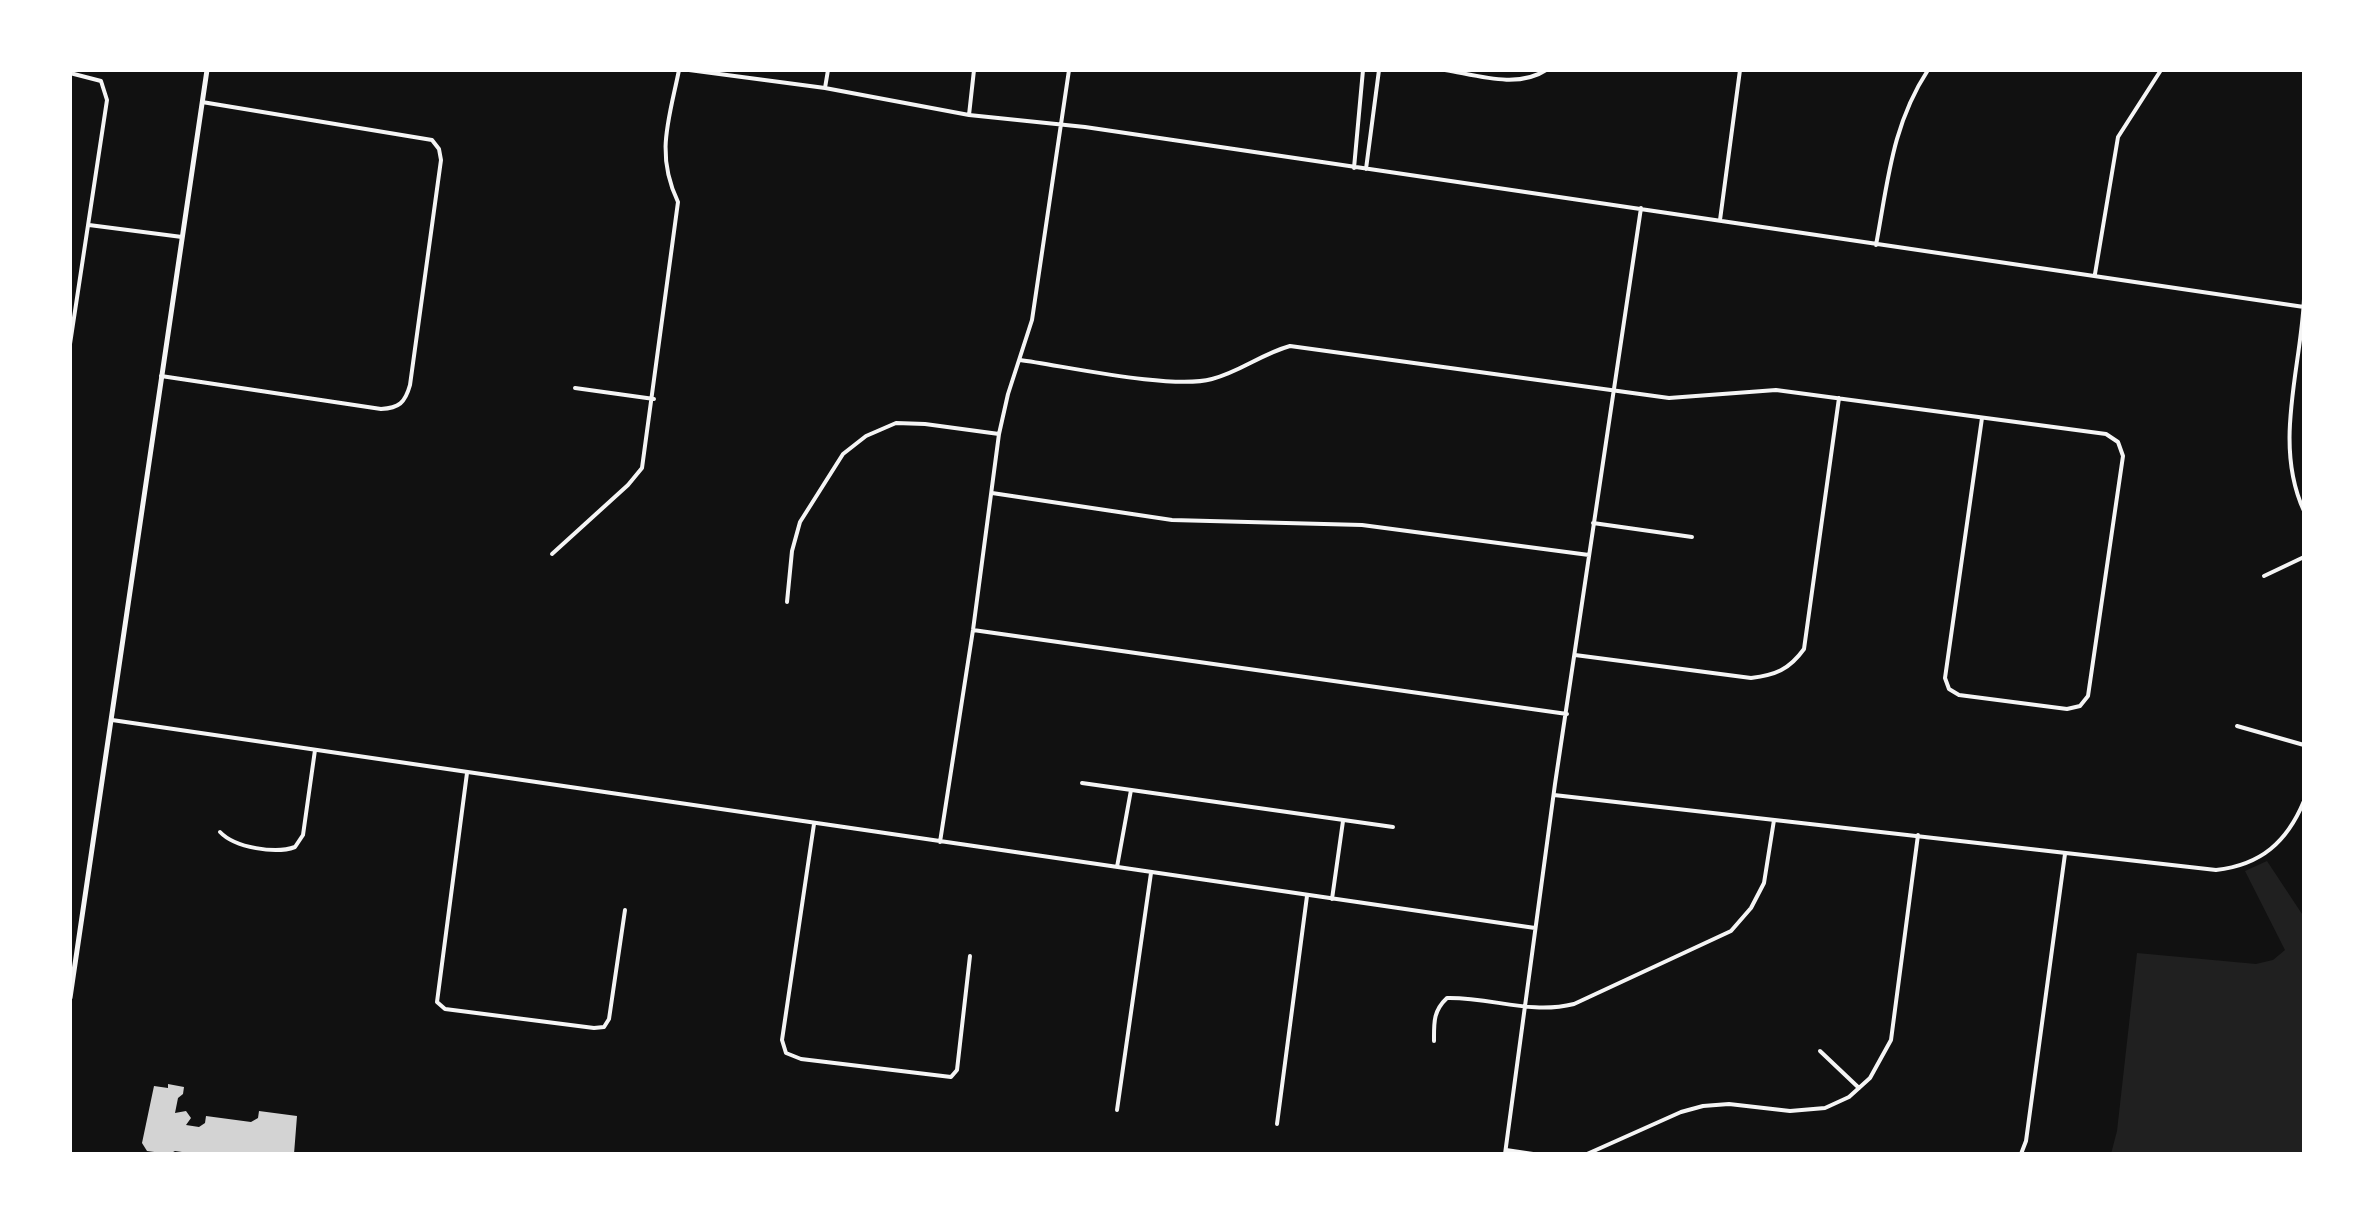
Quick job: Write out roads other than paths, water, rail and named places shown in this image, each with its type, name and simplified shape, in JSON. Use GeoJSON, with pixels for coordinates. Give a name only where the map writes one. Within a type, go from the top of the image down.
{"type":"FeatureCollection","features":[{"type":"Feature","properties":{"kind":"main road"},"geometry":{"type":"LineString","coordinates":[[70,998],[207,70]]}},
{"type":"Feature","properties":{"kind":"street"},"geometry":{"type":"LineString","coordinates":[[552,554],[642,468],[678,202],[666,176],[665,138],[679,70]]}},
{"type":"Feature","properties":{"kind":"street"},"geometry":{"type":"LineString","coordinates":[[690,70],[825,88],[969,116],[1059,124],[2304,307]]}},
{"type":"Feature","properties":{"kind":"street"},"geometry":{"type":"LineString","coordinates":[[825,88],[828,70]]}},
{"type":"Feature","properties":{"kind":"street"},"geometry":{"type":"LineString","coordinates":[[969,116],[974,70]]}},
{"type":"Feature","properties":{"kind":"street"},"geometry":{"type":"LineString","coordinates":[[940,842],[1000,434],[1008,394],[1032,320],[1069,70]]}},
{"type":"Feature","properties":{"kind":"street"},"geometry":{"type":"LineString","coordinates":[[1354,168],[1363,70]]}},
{"type":"Feature","properties":{"kind":"street"},"geometry":{"type":"LineString","coordinates":[[1366,170],[1379,70]]}},
{"type":"Feature","properties":{"kind":"street"},"geometry":{"type":"LineString","coordinates":[[1444,70],[1516,80],[1533,79],[1546,70]]}},
{"type":"Feature","properties":{"kind":"street"},"geometry":{"type":"LineString","coordinates":[[1720,220],[1740,70]]}},
{"type":"Feature","properties":{"kind":"street"},"geometry":{"type":"LineString","coordinates":[[1876,244],[1897,130],[1910,97],[1928,70]]}},
{"type":"Feature","properties":{"kind":"street"},"geometry":{"type":"LineString","coordinates":[[2095,274],[2118,137],[2161,70]]}},
{"type":"Feature","properties":{"kind":"street"},"geometry":{"type":"LineString","coordinates":[[70,73],[101,81],[107,100],[70,344]]}},
{"type":"Feature","properties":{"kind":"street"},"geometry":{"type":"LineString","coordinates":[[161,376],[380,409],[396,408],[407,399],[410,386],[440,160],[432,140],[202,102]]}},
{"type":"Feature","properties":{"kind":"street"},"geometry":{"type":"LineString","coordinates":[[1532,1154],[1505,1152],[1641,208]]}},
{"type":"Feature","properties":{"kind":"street"},"geometry":{"type":"LineString","coordinates":[[90,225],[182,237]]}},
{"type":"Feature","properties":{"kind":"street"},"geometry":{"type":"LineString","coordinates":[[2304,298],[2289,435],[2290,467],[2304,511]]}},
{"type":"Feature","properties":{"kind":"street"},"geometry":{"type":"LineString","coordinates":[[1020,360],[1173,382],[1208,381],[1263,354],[1290,346],[1669,398],[1776,390],[2106,434],[2118,442],[2122,456],[2088,696],[2080,706],[2067,710],[1959,695],[1949,689],[1946,678],[1982,418]]}},
{"type":"Feature","properties":{"kind":"street"},"geometry":{"type":"LineString","coordinates":[[575,388],[654,400]]}},
{"type":"Feature","properties":{"kind":"street"},"geometry":{"type":"LineString","coordinates":[[1575,655],[1751,678],[1784,670],[1796,660],[1804,649],[1839,398]]}},
{"type":"Feature","properties":{"kind":"street"},"geometry":{"type":"LineString","coordinates":[[786,602],[800,522],[844,454],[866,436],[896,423],[1000,434]]}},
{"type":"Feature","properties":{"kind":"street"},"geometry":{"type":"LineString","coordinates":[[992,493],[1172,520],[1362,525],[1589,555]]}},
{"type":"Feature","properties":{"kind":"street"},"geometry":{"type":"LineString","coordinates":[[1594,523],[1692,537]]}},
{"type":"Feature","properties":{"kind":"street"},"geometry":{"type":"LineString","coordinates":[[2264,576],[2304,557]]}},
{"type":"Feature","properties":{"kind":"street"},"geometry":{"type":"LineString","coordinates":[[974,630],[1566,714]]}},
{"type":"Feature","properties":{"kind":"street"},"geometry":{"type":"LineString","coordinates":[[112,720],[1535,928]]}},
{"type":"Feature","properties":{"kind":"street"},"geometry":{"type":"LineString","coordinates":[[2238,726],[2304,745]]}},
{"type":"Feature","properties":{"kind":"street"},"geometry":{"type":"LineString","coordinates":[[220,832],[236,843],[281,850],[295,846],[303,834],[315,750]]}},
{"type":"Feature","properties":{"kind":"street"},"geometry":{"type":"LineString","coordinates":[[467,773],[436,1002],[445,1008],[594,1028],[604,1026],[609,1019],[625,910]]}},
{"type":"Feature","properties":{"kind":"street"},"geometry":{"type":"LineString","coordinates":[[1082,782],[1393,827]]}},
{"type":"Feature","properties":{"kind":"street"},"geometry":{"type":"LineString","coordinates":[[1118,868],[1131,790]]}},
{"type":"Feature","properties":{"kind":"street"},"geometry":{"type":"LineString","coordinates":[[1554,795],[2193,870],[2232,868],[2256,860],[2279,844],[2304,801]]}},
{"type":"Feature","properties":{"kind":"street"},"geometry":{"type":"LineString","coordinates":[[1434,1041],[1434,1019],[1438,1006],[1447,998],[1550,1010],[1574,1004],[1731,931],[1764,883],[1774,820]]}},
{"type":"Feature","properties":{"kind":"street"},"geometry":{"type":"LineString","coordinates":[[1332,898],[1343,822]]}},
{"type":"Feature","properties":{"kind":"street"},"geometry":{"type":"LineString","coordinates":[[814,824],[782,1040],[786,1053],[800,1059],[950,1077],[957,1070],[970,956]]}},
{"type":"Feature","properties":{"kind":"street"},"geometry":{"type":"LineString","coordinates":[[1588,1154],[1703,1106],[1812,1110],[1838,1104],[1859,1088],[1879,1066],[1891,1040],[1918,835]]}},
{"type":"Feature","properties":{"kind":"street"},"geometry":{"type":"LineString","coordinates":[[2021,1154],[2026,1141],[2064,854]]}},
{"type":"Feature","properties":{"kind":"street"},"geometry":{"type":"LineString","coordinates":[[1117,1110],[1151,873]]}},
{"type":"Feature","properties":{"kind":"street"},"geometry":{"type":"LineString","coordinates":[[1278,1124],[1307,896]]}},
{"type":"Feature","properties":{"kind":"street"},"geometry":{"type":"LineString","coordinates":[[1820,1050],[1859,1088]]}}]}
